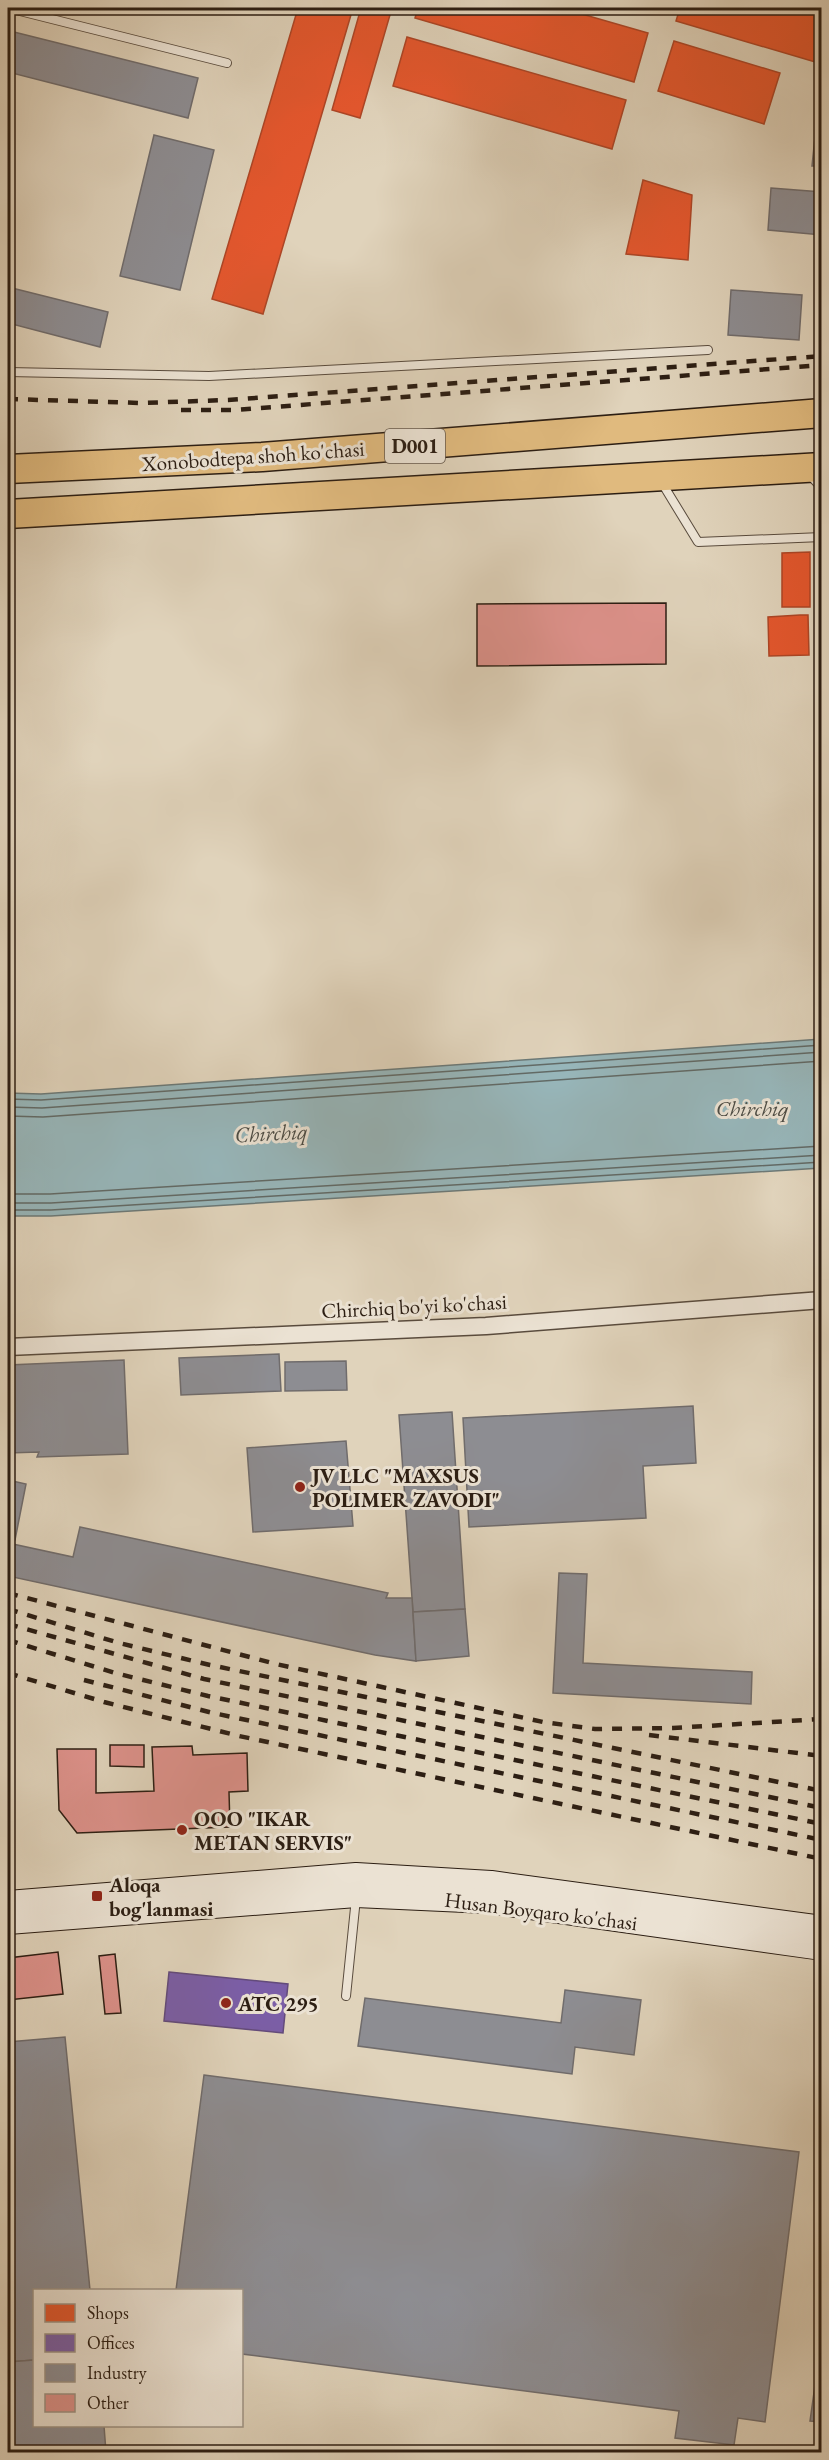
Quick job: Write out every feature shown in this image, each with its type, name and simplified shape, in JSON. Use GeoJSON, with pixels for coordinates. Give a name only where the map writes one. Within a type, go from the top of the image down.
{"type":"FeatureCollection","features":[{"type":"Feature","properties":{"kind":"highway","name":"Xonobodtepa shoh ko'chasi"},"geometry":{"type":"LineString","coordinates":[[8,469],[273,456],[822,412]]}},
{"type":"Feature","properties":{"kind":"highway","name":"Xonobodtepa shoh ko'chasi"},"geometry":{"type":"LineString","coordinates":[[8,514],[657,475],[816,475]]}},
{"type":"Feature","properties":{"kind":"main road","name":"Husan Boyqaro ko'chasi"},"geometry":{"type":"LineString","coordinates":[[8,1903],[356,1885],[491,1883],[822,1928]]}},
{"type":"Feature","properties":{"kind":"main road","name":"Husan Boyqaro ko'chasi"},"geometry":{"type":"LineString","coordinates":[[8,1922],[356,1885],[488,1900],[822,1948]]}},
{"type":"Feature","properties":{"kind":"street","name":"Chirchiq bo'yi ko'chasi"},"geometry":{"type":"LineString","coordinates":[[8,1347],[486,1326],[822,1300]]}},
{"type":"Feature","properties":{"kind":"lane"},"geometry":{"type":"LineString","coordinates":[[8,8],[226,63]]}},
{"type":"Feature","properties":{"kind":"lane"},"geometry":{"type":"LineString","coordinates":[[8,372],[210,376],[708,350]]}},
{"type":"Feature","properties":{"kind":"lane"},"geometry":{"type":"LineString","coordinates":[[657,475],[698,542],[822,537]]}},
{"type":"Feature","properties":{"kind":"lane"},"geometry":{"type":"LineString","coordinates":[[346,1996],[356,1885]]}},
{"type":"Feature","properties":{"kind":"water","name":"Chirchiq"},"geometry":{"type":"Polygon","coordinates":[[[821,1039],[821,1168],[51,1216],[8,1216],[8,1093],[41,1094],[821,1039]]]}},
{"type":"Feature","properties":{"kind":"building: Shops"},"geometry":{"type":"Polygon","coordinates":[[[298,8],[353,8],[263,314],[212,299],[298,8]]]}},
{"type":"Feature","properties":{"kind":"building: Shops"},"geometry":{"type":"Polygon","coordinates":[[[361,8],[392,8],[360,118],[332,110],[361,8]]]}},
{"type":"Feature","properties":{"kind":"building: Shops"},"geometry":{"type":"Polygon","coordinates":[[[418,8],[561,8],[648,33],[634,82],[415,18],[418,8]]]}},
{"type":"Feature","properties":{"kind":"building: Shops"},"geometry":{"type":"Polygon","coordinates":[[[680,8],[808,8],[822,12],[822,64],[676,21],[680,8]]]}},
{"type":"Feature","properties":{"kind":"building: Shops"},"geometry":{"type":"Polygon","coordinates":[[[407,37],[626,100],[612,149],[393,86],[407,37]]]}},
{"type":"Feature","properties":{"kind":"building: Shops"},"geometry":{"type":"Polygon","coordinates":[[[674,41],[780,73],[764,124],[658,91],[674,41]]]}},
{"type":"Feature","properties":{"kind":"building: Shops"},"geometry":{"type":"Polygon","coordinates":[[[643,180],[692,195],[688,260],[626,254],[643,180]]]}},
{"type":"Feature","properties":{"kind":"building: Shops"},"geometry":{"type":"Polygon","coordinates":[[[810,552],[810,607],[782,607],[782,553],[810,552]]]}},
{"type":"Feature","properties":{"kind":"building: Shops"},"geometry":{"type":"Polygon","coordinates":[[[808,615],[809,655],[769,656],[768,617],[808,615]]]}},
{"type":"Feature","properties":{"kind":"building: Offices","name":"ATC 295"},"geometry":{"type":"Polygon","coordinates":[[[169,1972],[288,1984],[283,2033],[164,2021],[169,1972]]]}},
{"type":"Feature","properties":{"kind":"building: Industry"},"geometry":{"type":"Polygon","coordinates":[[[14,32],[198,78],[188,118],[8,72],[8,58],[14,32]]]}},
{"type":"Feature","properties":{"kind":"building: Industry"},"geometry":{"type":"Polygon","coordinates":[[[816,127],[822,128],[822,166],[812,166],[816,127]]]}},
{"type":"Feature","properties":{"kind":"building: Industry"},"geometry":{"type":"Polygon","coordinates":[[[154,135],[214,150],[180,290],[120,276],[154,135]]]}},
{"type":"Feature","properties":{"kind":"building: Industry"},"geometry":{"type":"Polygon","coordinates":[[[771,188],[822,192],[822,235],[768,230],[771,188]]]}},
{"type":"Feature","properties":{"kind":"building: Industry"},"geometry":{"type":"Polygon","coordinates":[[[8,287],[108,312],[100,347],[8,323],[8,287]]]}},
{"type":"Feature","properties":{"kind":"building: Industry"},"geometry":{"type":"Polygon","coordinates":[[[731,290],[802,295],[799,340],[728,335],[731,290]]]}},
{"type":"Feature","properties":{"kind":"building: Industry"},"geometry":{"type":"Polygon","coordinates":[[[279,1354],[281,1391],[181,1395],[179,1358],[279,1354]]]}},
{"type":"Feature","properties":{"kind":"building: Industry"},"geometry":{"type":"Polygon","coordinates":[[[124,1360],[128,1454],[37,1457],[39,1452],[8,1453],[8,1365],[124,1360]]]}},
{"type":"Feature","properties":{"kind":"building: Industry"},"geometry":{"type":"Polygon","coordinates":[[[346,1361],[347,1390],[285,1391],[285,1362],[346,1361]]]}},
{"type":"Feature","properties":{"kind":"building: Industry"},"geometry":{"type":"Polygon","coordinates":[[[693,1406],[696,1463],[643,1466],[646,1518],[469,1527],[463,1418],[693,1406]]]}},
{"type":"Feature","properties":{"kind":"building: Industry"},"geometry":{"type":"Polygon","coordinates":[[[452,1412],[465,1609],[413,1612],[399,1415],[452,1412]]]}},
{"type":"Feature","properties":{"kind":"building: Industry","name":"JV LLC \"MAXSUS POLIMER ZAVODI\""},"geometry":{"type":"Polygon","coordinates":[[[346,1441],[353,1526],[253,1532],[247,1448],[346,1441]]]}},
{"type":"Feature","properties":{"kind":"building: Industry"},"geometry":{"type":"Polygon","coordinates":[[[8,1480],[26,1484],[15,1540],[8,1539],[8,1480]]]}},
{"type":"Feature","properties":{"kind":"building: Industry"},"geometry":{"type":"Polygon","coordinates":[[[80,1527],[388,1593],[386,1598],[412,1598],[416,1661],[375,1655],[8,1576],[8,1543],[73,1557],[80,1527]]]}},
{"type":"Feature","properties":{"kind":"building: Industry"},"geometry":{"type":"Polygon","coordinates":[[[559,1573],[587,1574],[583,1663],[752,1672],[751,1704],[553,1693],[559,1573]]]}},
{"type":"Feature","properties":{"kind":"building: Industry"},"geometry":{"type":"Polygon","coordinates":[[[465,1609],[469,1656],[416,1661],[413,1612],[465,1609]]]}},
{"type":"Feature","properties":{"kind":"building: Industry"},"geometry":{"type":"Polygon","coordinates":[[[565,1990],[641,2000],[634,2055],[575,2047],[572,2074],[358,2046],[365,1998],[561,2023],[565,1990]]]}},
{"type":"Feature","properties":{"kind":"building: Industry"},"geometry":{"type":"Polygon","coordinates":[[[65,2037],[90,2289],[33,2289],[33,2360],[8,2362],[8,2042],[65,2037]]]}},
{"type":"Feature","properties":{"kind":"building: Industry"},"geometry":{"type":"Polygon","coordinates":[[[204,2075],[799,2152],[765,2422],[738,2418],[734,2445],[675,2438],[679,2411],[243,2354],[243,2289],[176,2289],[204,2075]]]}},
{"type":"Feature","properties":{"kind":"building: Industry"},"geometry":{"type":"Polygon","coordinates":[[[822,2335],[822,2422],[810,2421],[822,2335]]]}},
{"type":"Feature","properties":{"kind":"building: Industry"},"geometry":{"type":"Polygon","coordinates":[[[33,2360],[33,2427],[104,2427],[106,2452],[8,2452],[8,2362],[33,2360]]]}},
{"type":"Feature","properties":{"kind":"building: Other"},"geometry":{"type":"Polygon","coordinates":[[[666,603],[666,664],[477,666],[477,604],[666,603]]]}},
{"type":"Feature","properties":{"kind":"building: Other"},"geometry":{"type":"Polygon","coordinates":[[[110,1745],[144,1745],[144,1767],[110,1766],[110,1745]]]}},
{"type":"Feature","properties":{"kind":"building: Other"},"geometry":{"type":"Polygon","coordinates":[[[192,1746],[193,1755],[247,1753],[248,1791],[229,1792],[230,1827],[77,1833],[59,1810],[57,1749],[96,1749],[96,1793],[154,1791],[152,1747],[192,1746]]]}},
{"type":"Feature","properties":{"kind":"building: Other"},"geometry":{"type":"Polygon","coordinates":[[[58,1952],[63,1994],[8,2000],[8,1958],[58,1952]]]}},
{"type":"Feature","properties":{"kind":"building: Other"},"geometry":{"type":"Polygon","coordinates":[[[115,1954],[121,2013],[105,2014],[99,1956],[115,1954]]]}},
{"type":"Feature","properties":{"kind":"railway"},"geometry":{"type":"LineString","coordinates":[[8,399],[142,403],[228,400],[822,356]]}},
{"type":"Feature","properties":{"kind":"railway"},"geometry":{"type":"LineString","coordinates":[[181,410],[234,410],[822,365]]}},
{"type":"Feature","properties":{"kind":"railway"},"geometry":{"type":"LineString","coordinates":[[8,1593],[276,1664],[543,1722],[595,1729],[673,1728],[822,1719]]}},
{"type":"Feature","properties":{"kind":"railway"},"geometry":{"type":"LineString","coordinates":[[8,1609],[119,1643],[210,1665],[822,1791]]}},
{"type":"Feature","properties":{"kind":"railway"},"geometry":{"type":"LineString","coordinates":[[8,1624],[204,1679],[822,1808]]}},
{"type":"Feature","properties":{"kind":"railway"},"geometry":{"type":"LineString","coordinates":[[8,1640],[115,1673],[208,1696],[822,1824]]}},
{"type":"Feature","properties":{"kind":"railway"},"geometry":{"type":"LineString","coordinates":[[8,1673],[104,1702],[239,1736],[822,1859]]}},
{"type":"Feature","properties":{"kind":"railway"},"geometry":{"type":"LineString","coordinates":[[84,1680],[213,1713],[822,1840]]}},
{"type":"Feature","properties":{"kind":"railway"},"geometry":{"type":"LineString","coordinates":[[649,1735],[822,1756]]}},
{"type":"Feature","properties":{"kind":"place","name":"JV LLC \"MAXSUS POLIMER ZAVODI\""},"geometry":{"type":"Point","coordinates":[300,1487]}},
{"type":"Feature","properties":{"kind":"place","name":"OOO \"IKAR METAN SERVIS\""},"geometry":{"type":"Point","coordinates":[182,1830]}},
{"type":"Feature","properties":{"kind":"place","name":"Aloqa bog'lanmasi"},"geometry":{"type":"Point","coordinates":[97,1896]}},
{"type":"Feature","properties":{"kind":"place","name":"ATC 295"},"geometry":{"type":"Point","coordinates":[226,2003]}}]}
